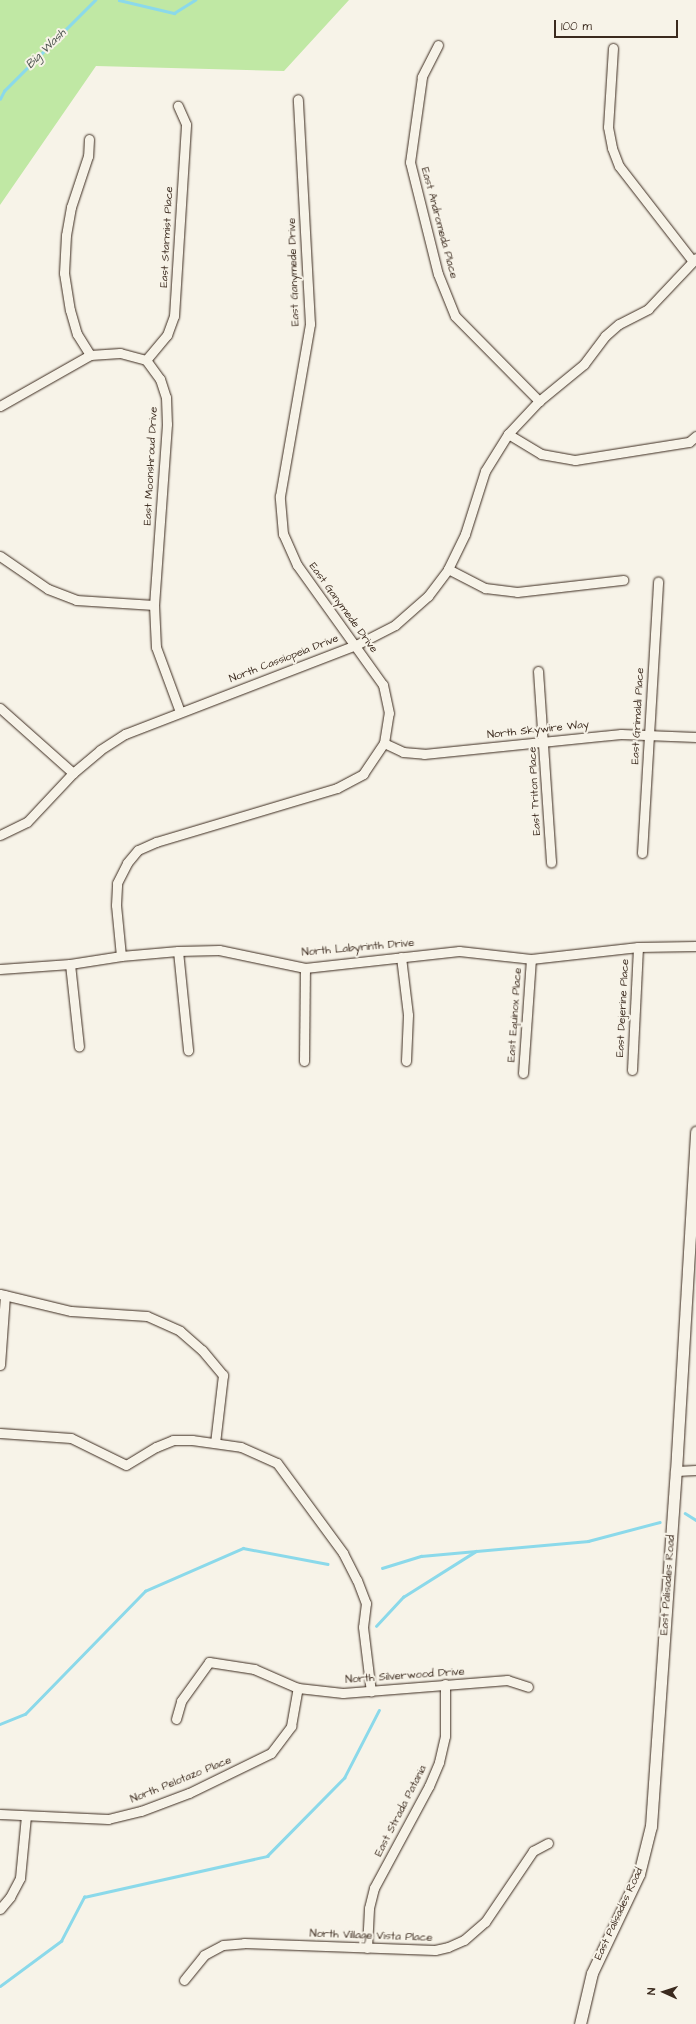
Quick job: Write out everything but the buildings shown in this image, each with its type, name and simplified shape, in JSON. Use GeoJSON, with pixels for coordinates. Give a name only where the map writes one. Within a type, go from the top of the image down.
{"type":"FeatureCollection","features":[{"type":"Feature","properties":{"kind":"street","name":"East Andromeda Place"},"geometry":{"type":"LineString","coordinates":[[438,45],[422,77],[410,162],[438,274],[455,316],[539,401]]}},
{"type":"Feature","properties":{"kind":"street"},"geometry":{"type":"LineString","coordinates":[[613,48],[608,127],[612,148],[619,166],[694,259]]}},
{"type":"Feature","properties":{"kind":"street","name":"East Ganymede Drive"},"geometry":{"type":"LineString","coordinates":[[122,956],[116,905],[117,883],[127,863],[138,850],[156,842],[337,788],[362,774],[384,743],[389,713],[383,685],[356,645],[297,565],[283,534],[280,496],[310,324],[298,99]]}},
{"type":"Feature","properties":{"kind":"street","name":"East Starmist Place"},"geometry":{"type":"LineString","coordinates":[[146,360],[167,335],[174,316],[186,124],[178,106]]}},
{"type":"Feature","properties":{"kind":"street"},"geometry":{"type":"LineString","coordinates":[[89,139],[88,156],[71,207],[66,235],[64,273],[70,310],[77,334],[90,355]]}},
{"type":"Feature","properties":{"kind":"street","name":"North Cassiopeia Drive"},"geometry":{"type":"LineString","coordinates":[[0,835],[27,822],[73,773],[100,750],[125,734],[356,645],[395,625],[428,596],[448,569],[466,534],[485,472],[508,434],[539,401],[584,364],[605,336],[614,328],[648,309],[694,259]]}},
{"type":"Feature","properties":{"kind":"street"},"geometry":{"type":"LineString","coordinates":[[0,406],[90,355],[120,352],[146,360]]}},
{"type":"Feature","properties":{"kind":"street","name":"East Moonshroud Drive"},"geometry":{"type":"LineString","coordinates":[[146,360],[160,379],[166,397],[167,417],[154,605],[156,647],[180,712]]}},
{"type":"Feature","properties":{"kind":"street"},"geometry":{"type":"LineString","coordinates":[[508,434],[541,454],[575,460],[689,442],[696,436]]}},
{"type":"Feature","properties":{"kind":"street"},"geometry":{"type":"LineString","coordinates":[[0,556],[48,589],[76,600],[154,605]]}},
{"type":"Feature","properties":{"kind":"street"},"geometry":{"type":"LineString","coordinates":[[448,569],[485,588],[517,592],[623,580]]}},
{"type":"Feature","properties":{"kind":"street","name":"East Grimaldi Place"},"geometry":{"type":"LineString","coordinates":[[642,853],[658,581]]}},
{"type":"Feature","properties":{"kind":"street","name":"East Triton Place"},"geometry":{"type":"LineString","coordinates":[[538,671],[551,863]]}},
{"type":"Feature","properties":{"kind":"street"},"geometry":{"type":"LineString","coordinates":[[0,708],[73,773]]}},
{"type":"Feature","properties":{"kind":"street","name":"North Skywire Way"},"geometry":{"type":"LineString","coordinates":[[384,743],[403,752],[424,754],[621,734],[696,737]]}},
{"type":"Feature","properties":{"kind":"street","name":"North Labyrinth Drive"},"geometry":{"type":"LineString","coordinates":[[0,969],[70,964],[122,956],[219,950],[305,968],[459,951],[530,959],[638,947],[696,946]]}},
{"type":"Feature","properties":{"kind":"street","name":"East Dejerine Place"},"geometry":{"type":"LineString","coordinates":[[632,1070],[638,947]]}},
{"type":"Feature","properties":{"kind":"street"},"geometry":{"type":"LineString","coordinates":[[178,952],[188,1050]]}},
{"type":"Feature","properties":{"kind":"street"},"geometry":{"type":"LineString","coordinates":[[401,957],[408,1015],[406,1061]]}},
{"type":"Feature","properties":{"kind":"street","name":"East Equinox Place"},"geometry":{"type":"LineString","coordinates":[[523,1073],[530,959]]}},
{"type":"Feature","properties":{"kind":"street"},"geometry":{"type":"LineString","coordinates":[[70,964],[79,1047]]}},
{"type":"Feature","properties":{"kind":"street"},"geometry":{"type":"LineString","coordinates":[[304,1061],[305,968]]}},
{"type":"Feature","properties":{"kind":"street","name":"East Palisades Road"},"geometry":{"type":"LineString","coordinates":[[580,2024],[592,1973],[636,1880],[650,1835],[676,1471],[696,1132]]}},
{"type":"Feature","properties":{"kind":"street"},"geometry":{"type":"LineString","coordinates":[[0,1365],[2,1294],[71,1311],[147,1316],[180,1331],[202,1350],[223,1374],[215,1442]]}},
{"type":"Feature","properties":{"kind":"street"},"geometry":{"type":"LineString","coordinates":[[0,1433],[71,1438],[126,1465],[156,1446],[173,1440],[215,1442],[252,1450],[276,1463],[343,1553],[366,1603],[363,1627],[371,1692]]}},
{"type":"Feature","properties":{"kind":"street"},"geometry":{"type":"LineString","coordinates":[[676,1471],[696,1470]]}},
{"type":"Feature","properties":{"kind":"street","name":"North Silverwood Drive"},"geometry":{"type":"LineString","coordinates":[[176,1719],[181,1701],[194,1680],[209,1662],[254,1669],[298,1688],[343,1693],[371,1692],[445,1684],[507,1680],[528,1687]]}},
{"type":"Feature","properties":{"kind":"street","name":"East Strada Patania"},"geometry":{"type":"LineString","coordinates":[[367,1948],[369,1908],[374,1888],[429,1786],[439,1762],[445,1736],[445,1684]]}},
{"type":"Feature","properties":{"kind":"street","name":"North Pelotazo Place"},"geometry":{"type":"LineString","coordinates":[[0,1814],[82,1820],[108,1819],[128,1814],[189,1792],[258,1761],[271,1753],[291,1726],[298,1688]]}},
{"type":"Feature","properties":{"kind":"street"},"geometry":{"type":"LineString","coordinates":[[0,1909],[10,1897],[20,1878],[26,1816]]}},
{"type":"Feature","properties":{"kind":"street","name":"North Village Vista Place"},"geometry":{"type":"LineString","coordinates":[[184,1980],[204,1955],[223,1945],[244,1943],[435,1950],[464,1940],[485,1922],[533,1851],[548,1843]]}},
{"type":"Feature","properties":{"kind":"green space"},"geometry":{"type":"Polygon","coordinates":[[[0,0],[349,0],[284,71],[96,66],[0,205],[0,0]]]}},
{"type":"Feature","properties":{"kind":"waterway","name":"Big Wash"},"geometry":{"type":"LineString","coordinates":[[0,99],[4,91],[95,0]]}},
{"type":"Feature","properties":{"kind":"waterway","name":"Big Wash"},"geometry":{"type":"LineString","coordinates":[[119,0],[174,13],[195,0]]}},
{"type":"Feature","properties":{"kind":"waterway"},"geometry":{"type":"LineString","coordinates":[[685,1513],[696,1520]]}},
{"type":"Feature","properties":{"kind":"waterway"},"geometry":{"type":"LineString","coordinates":[[382,1568],[421,1556],[588,1541],[660,1522]]}},
{"type":"Feature","properties":{"kind":"waterway"},"geometry":{"type":"LineString","coordinates":[[0,1724],[25,1714],[145,1591],[243,1548],[328,1564]]}},
{"type":"Feature","properties":{"kind":"waterway"},"geometry":{"type":"LineString","coordinates":[[376,1626],[403,1597],[476,1551]]}},
{"type":"Feature","properties":{"kind":"waterway"},"geometry":{"type":"LineString","coordinates":[[0,1986],[61,1941],[84,1897],[267,1856],[344,1778],[379,1710]]}}]}
